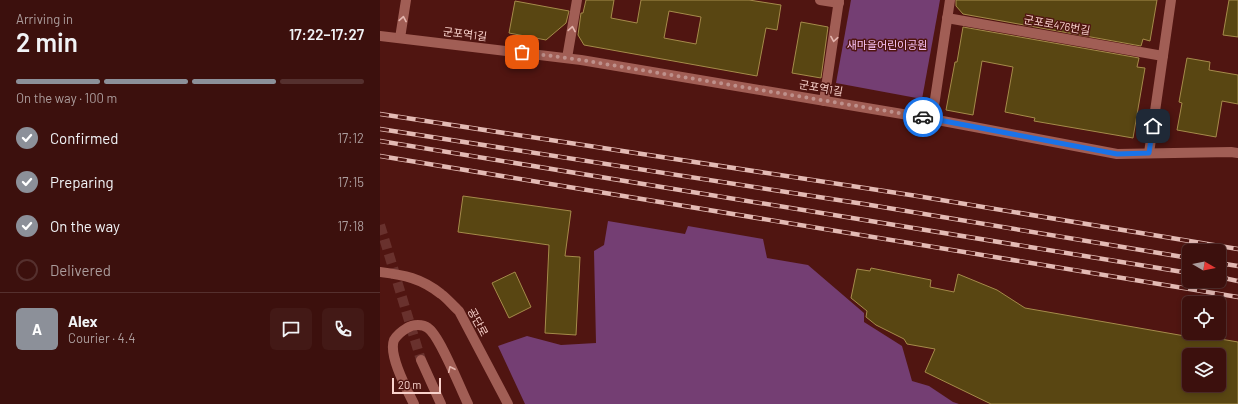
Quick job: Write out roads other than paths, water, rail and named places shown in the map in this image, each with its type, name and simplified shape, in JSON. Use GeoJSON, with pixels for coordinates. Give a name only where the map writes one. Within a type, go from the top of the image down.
{"type":"FeatureCollection","features":[{"type":"Feature","properties":{"kind":"street"},"geometry":{"type":"LineString","coordinates":[[400,38],[406,0]]}},
{"type":"Feature","properties":{"kind":"street"},"geometry":{"type":"LineString","coordinates":[[567,58],[577,0]]}},
{"type":"Feature","properties":{"kind":"street"},"geometry":{"type":"LineString","coordinates":[[820,0],[839,2],[824,101]]}},
{"type":"Feature","properties":{"kind":"street"},"geometry":{"type":"LineString","coordinates":[[932,119],[950,0]]}},
{"type":"Feature","properties":{"kind":"street"},"geometry":{"type":"LineString","coordinates":[[1149,153],[1171,0]]}},
{"type":"Feature","properties":{"kind":"street","name":"군포로476번길"},"geometry":{"type":"LineString","coordinates":[[947,18],[1163,56]]}},
{"type":"Feature","properties":{"kind":"street","name":"군포역1길"},"geometry":{"type":"LineString","coordinates":[[380,36],[567,58],[932,119],[1117,154],[1238,153]]}},
{"type":"Feature","properties":{"kind":"street","name":"공단로"},"geometry":{"type":"LineString","coordinates":[[380,272],[404,275],[421,281],[443,295],[451,305],[460,311],[508,404]]}},
{"type":"Feature","properties":{"kind":"street"},"geometry":{"type":"LineString","coordinates":[[414,404],[394,357],[394,341],[400,332],[409,326],[419,325],[428,327],[437,338],[468,404]]}},
{"type":"Feature","properties":{"kind":"street"},"geometry":{"type":"LineString","coordinates":[[421,360],[441,404]]}},
{"type":"Feature","properties":{"kind":"tunnel"},"geometry":{"type":"LineString","coordinates":[[380,225],[421,360]]}},
{"type":"Feature","properties":{"kind":"railway"},"geometry":{"type":"LineString","coordinates":[[380,114],[917,196],[1238,249]]}},
{"type":"Feature","properties":{"kind":"railway"},"geometry":{"type":"LineString","coordinates":[[380,129],[864,204],[1182,257]]}},
{"type":"Feature","properties":{"kind":"railway"},"geometry":{"type":"LineString","coordinates":[[380,141],[1182,272]]}},
{"type":"Feature","properties":{"kind":"railway"},"geometry":{"type":"LineString","coordinates":[[380,156],[1238,297]]}},
{"type":"Feature","properties":{"kind":"railway"},"geometry":{"type":"LineString","coordinates":[[1226,264],[1238,266]]}},
{"type":"Feature","properties":{"kind":"railway"},"geometry":{"type":"LineString","coordinates":[[1226,278],[1238,281]]}},
{"type":"Feature","properties":{"kind":"park label","name":"새마을어린이공원"},"geometry":{"type":"Point","coordinates":[887,45]}}]}
